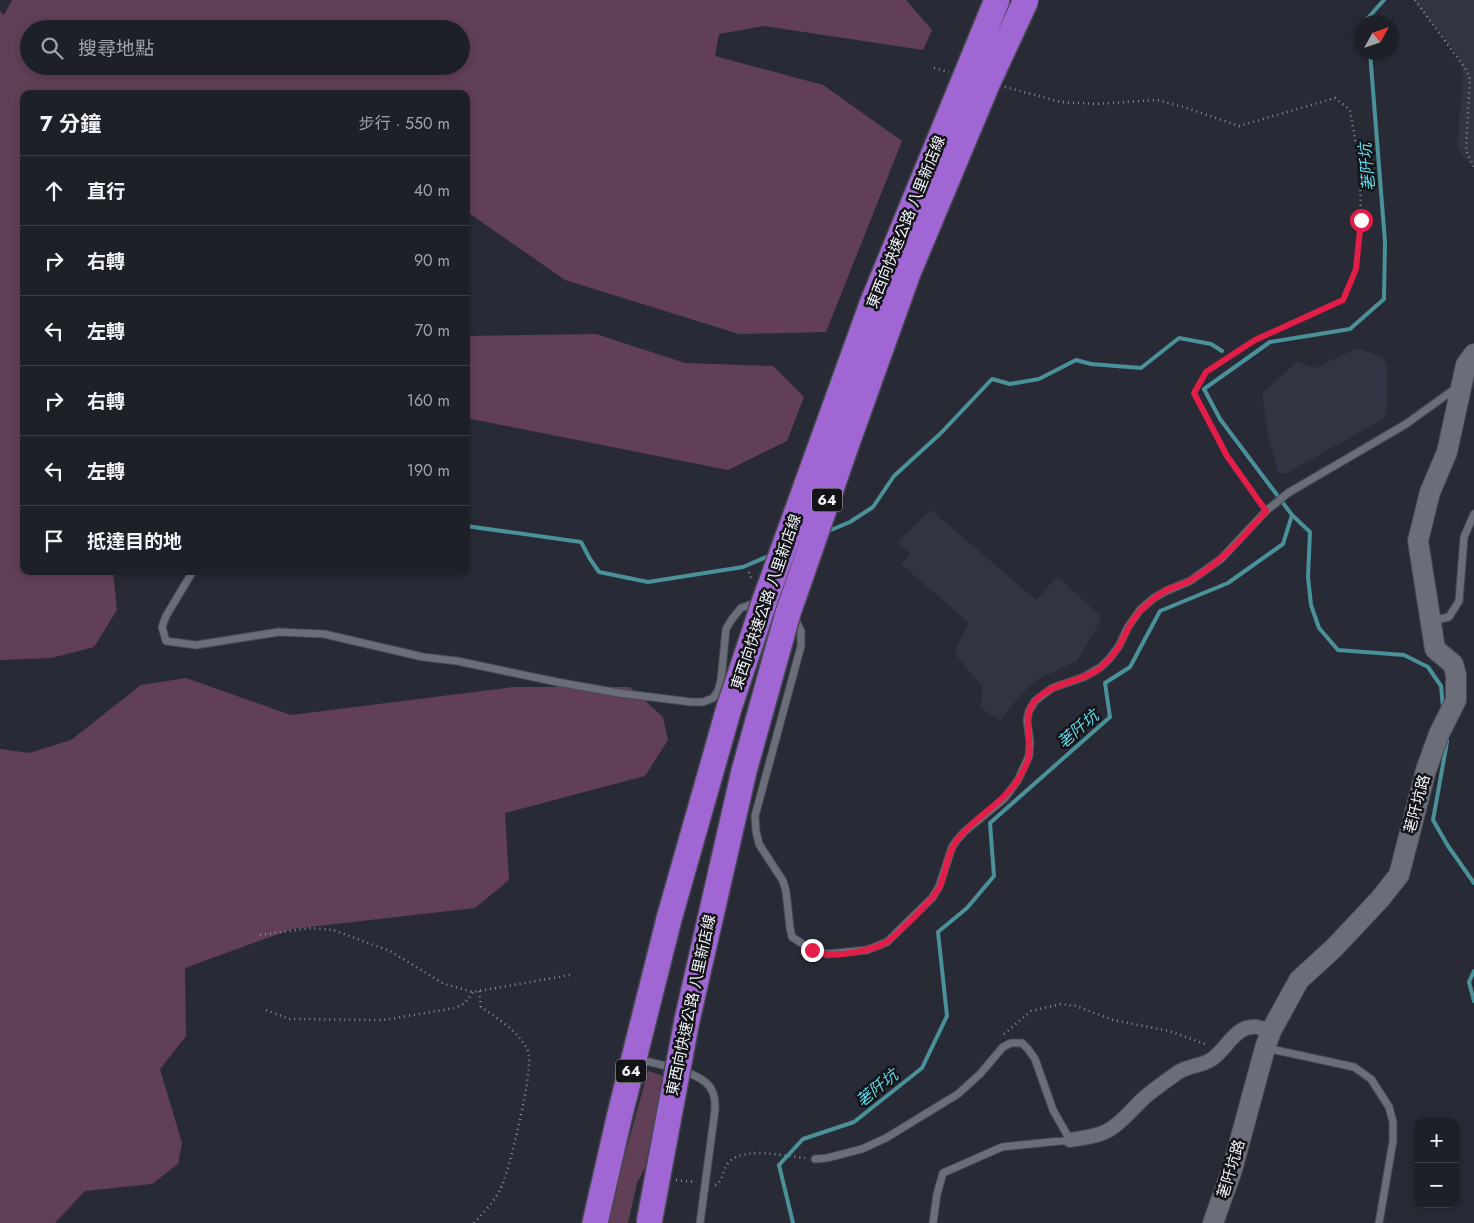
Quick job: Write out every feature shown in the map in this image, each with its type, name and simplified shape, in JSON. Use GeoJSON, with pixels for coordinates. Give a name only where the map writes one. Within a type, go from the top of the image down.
{"type":"FeatureCollection","features":[{"type":"Feature","properties":{"kind":"highway","name":"東西向快速公路 八里新店線"},"geometry":{"type":"LineString","coordinates":[[595,1223],[669,919],[729,708],[765,600],[872,304],[997,0]]}},
{"type":"Feature","properties":{"kind":"highway","name":"東西向快速公路 八里新店線"},"geometry":{"type":"LineString","coordinates":[[649,1223],[689,1010],[744,771],[788,614],[908,273],[988,82],[1026,0]]}},
{"type":"Feature","properties":{"kind":"street","name":"荖阡坑路"},"geometry":{"type":"LineString","coordinates":[[1213,1223],[1232,1170],[1268,1039],[1299,980],[1334,948],[1380,899],[1399,875],[1426,770],[1439,734],[1456,700],[1456,675],[1453,664],[1435,649],[1418,541],[1430,492],[1447,452],[1466,365],[1474,354]]}},
{"type":"Feature","properties":{"kind":"street"},"geometry":{"type":"LineString","coordinates":[[1070,1140],[1094,1136],[1108,1131],[1146,1097],[1178,1072],[1188,1066],[1208,1062],[1214,1058],[1246,1027],[1256,1027],[1268,1039]]}},
{"type":"Feature","properties":{"kind":"lane"},"geometry":{"type":"LineString","coordinates":[[784,607],[796,619],[801,631],[801,646],[756,816],[757,838],[765,855],[783,881],[792,937],[812,950],[827,954],[867,950],[887,942],[932,898],[939,887],[952,847],[957,840],[965,831],[1004,799],[1018,780],[1029,756],[1030,742],[1027,720],[1029,710],[1035,701],[1052,688],[1084,678],[1101,667],[1119,646],[1128,627],[1140,610],[1166,591],[1190,581],[1221,559],[1268,509],[1288,493],[1406,424],[1461,385]]}},
{"type":"Feature","properties":{"kind":"lane"},"geometry":{"type":"LineString","coordinates":[[1432,621],[1449,617],[1459,601],[1464,537],[1474,514]]}},
{"type":"Feature","properties":{"kind":"lane"},"geometry":{"type":"LineString","coordinates":[[191,575],[166,616],[162,627],[166,641],[196,645],[279,632],[324,634],[423,657],[457,661],[557,682],[619,693],[691,702],[704,702],[713,698],[718,691],[722,680],[726,629],[732,619],[741,608],[755,603],[770,602]]}},
{"type":"Feature","properties":{"kind":"lane"},"geometry":{"type":"LineString","coordinates":[[1268,1039],[1354,1067],[1372,1079],[1388,1107],[1393,1122],[1393,1140],[1379,1223]]}},
{"type":"Feature","properties":{"kind":"lane"},"geometry":{"type":"LineString","coordinates":[[815,1159],[827,1158],[862,1149],[886,1138],[958,1094],[980,1074],[1003,1047],[1011,1043],[1022,1043],[1035,1059],[1053,1110],[1070,1140],[1002,1147],[943,1173],[937,1194],[933,1223]]}},
{"type":"Feature","properties":{"kind":"lane"},"geometry":{"type":"LineString","coordinates":[[634,1058],[692,1074],[702,1079],[710,1087],[715,1099],[700,1223]]}},
{"type":"Feature","properties":{"kind":"path"},"geometry":{"type":"LineString","coordinates":[[1416,0],[1468,71],[1470,79],[1466,150],[1474,167]]}},
{"type":"Feature","properties":{"kind":"path"},"geometry":{"type":"LineString","coordinates":[[934,68],[952,73]]}},
{"type":"Feature","properties":{"kind":"path"},"geometry":{"type":"LineString","coordinates":[[998,85],[1062,102],[1096,104],[1157,100],[1239,126],[1335,98],[1350,110],[1360,168],[1361,220],[1356,269],[1343,300],[1255,340],[1206,372],[1194,393],[1227,456],[1268,509]]}},
{"type":"Feature","properties":{"kind":"path"},"geometry":{"type":"LineString","coordinates":[[260,935],[311,928],[333,930],[390,951],[444,984],[474,992],[570,975]]}},
{"type":"Feature","properties":{"kind":"path"},"geometry":{"type":"LineString","coordinates":[[474,1223],[489,1207],[501,1189],[513,1150],[529,1068],[529,1052],[516,1032],[481,1007],[479,991]]}},
{"type":"Feature","properties":{"kind":"path"},"geometry":{"type":"LineString","coordinates":[[266,1010],[290,1019],[383,1020],[455,1008],[465,1003],[474,992]]}},
{"type":"Feature","properties":{"kind":"path"},"geometry":{"type":"LineString","coordinates":[[994,1059],[1002,1036],[1031,1011],[1061,1004],[1076,1006],[1113,1020],[1169,1031],[1222,1050]]}},
{"type":"Feature","properties":{"kind":"path"},"geometry":{"type":"LineString","coordinates":[[713,1185],[720,1181],[725,1167],[731,1160],[740,1155],[756,1153],[815,1159]]}},
{"type":"Feature","properties":{"kind":"shaded area"},"geometry":{"type":"Polygon","coordinates":[[[12,0],[906,0],[932,30],[923,50],[764,26],[719,34],[715,56],[823,85],[902,141],[826,332],[739,334],[565,280],[470,214],[470,90],[20,90],[20,575],[113,575],[117,610],[94,647],[51,658],[0,660],[0,11],[4,15],[12,0]]]}},
{"type":"Feature","properties":{"kind":"shaded area"},"geometry":{"type":"Polygon","coordinates":[[[1413,0],[1474,0],[1474,167],[1465,159],[1457,145],[1463,78],[1462,66],[1457,54],[1413,0]]]}},
{"type":"Feature","properties":{"kind":"shaded area"},"geometry":{"type":"Polygon","coordinates":[[[596,334],[685,363],[773,366],[804,397],[787,441],[728,470],[470,419],[470,336],[596,334]]]}},
{"type":"Feature","properties":{"kind":"shaded area"},"geometry":{"type":"Polygon","coordinates":[[[1357,348],[1382,357],[1388,365],[1385,418],[1287,473],[1278,473],[1268,435],[1262,394],[1297,361],[1315,368],[1357,348]]]}},
{"type":"Feature","properties":{"kind":"shaded area"},"geometry":{"type":"Polygon","coordinates":[[[931,510],[1036,600],[1058,576],[1102,618],[1077,661],[1038,679],[1022,693],[1000,721],[980,707],[982,687],[959,659],[955,650],[969,623],[901,564],[910,554],[898,542],[931,510]]]}},
{"type":"Feature","properties":{"kind":"shaded area"},"geometry":{"type":"Polygon","coordinates":[[[186,678],[291,715],[513,687],[630,687],[663,717],[668,740],[645,776],[505,813],[509,880],[475,908],[292,929],[185,968],[186,1036],[160,1069],[182,1143],[178,1164],[152,1184],[85,1191],[55,1223],[0,1223],[0,749],[29,753],[71,740],[141,685],[186,678]]]}},
{"type":"Feature","properties":{"kind":"shaded area"},"geometry":{"type":"Polygon","coordinates":[[[648,1071],[664,1076],[645,1168],[637,1183],[628,1223],[606,1223],[648,1071]]]}},
{"type":"Feature","properties":{"kind":"waterway","name":"荖阡坑"},"geometry":{"type":"LineString","coordinates":[[1371,15],[1384,0]]}},
{"type":"Feature","properties":{"kind":"waterway","name":"荖阡坑"},"geometry":{"type":"LineString","coordinates":[[793,1223],[779,1165],[803,1139],[854,1122],[922,1068],[947,1016],[938,932],[967,908],[994,876],[990,823],[1110,717],[1105,683],[1130,667],[1160,611],[1228,583],[1283,544],[1292,515],[1220,419],[1204,389],[1270,342],[1350,329],[1384,299],[1385,242],[1371,60]]}},
{"type":"Feature","properties":{"kind":"waterway"},"geometry":{"type":"LineString","coordinates":[[826,532],[850,522],[873,507],[894,476],[941,433],[992,379],[1010,384],[1039,379],[1076,360],[1091,364],[1141,368],[1179,338],[1211,344],[1222,351]]}},
{"type":"Feature","properties":{"kind":"waterway"},"geometry":{"type":"LineString","coordinates":[[1292,515],[1310,532],[1308,577],[1311,605],[1319,628],[1338,650],[1404,655],[1428,667],[1441,686],[1443,707]]}},
{"type":"Feature","properties":{"kind":"waterway"},"geometry":{"type":"LineString","coordinates":[[470,527],[581,542],[599,572],[648,582],[743,567],[771,555]]}},
{"type":"Feature","properties":{"kind":"waterway"},"geometry":{"type":"LineString","coordinates":[[1447,736],[1433,820],[1448,846],[1474,883]]}},
{"type":"Feature","properties":{"kind":"waterway"},"geometry":{"type":"LineString","coordinates":[[1474,971],[1469,982],[1474,1001]]}},
{"type":"Feature","properties":{"kind":"route"},"geometry":{"type":"LineString","coordinates":[[812,950],[827,954],[867,950],[887,942],[899,932],[932,898],[939,887],[952,847],[957,840],[965,831],[1004,799],[1018,780],[1029,756],[1030,742],[1027,720],[1029,710],[1035,701],[1052,688],[1084,678],[1101,667],[1119,646],[1128,627],[1140,610],[1154,598],[1190,581],[1221,559],[1266,511],[1227,456],[1194,393],[1206,372],[1255,340],[1343,300],[1356,269],[1361,220]]}}]}
